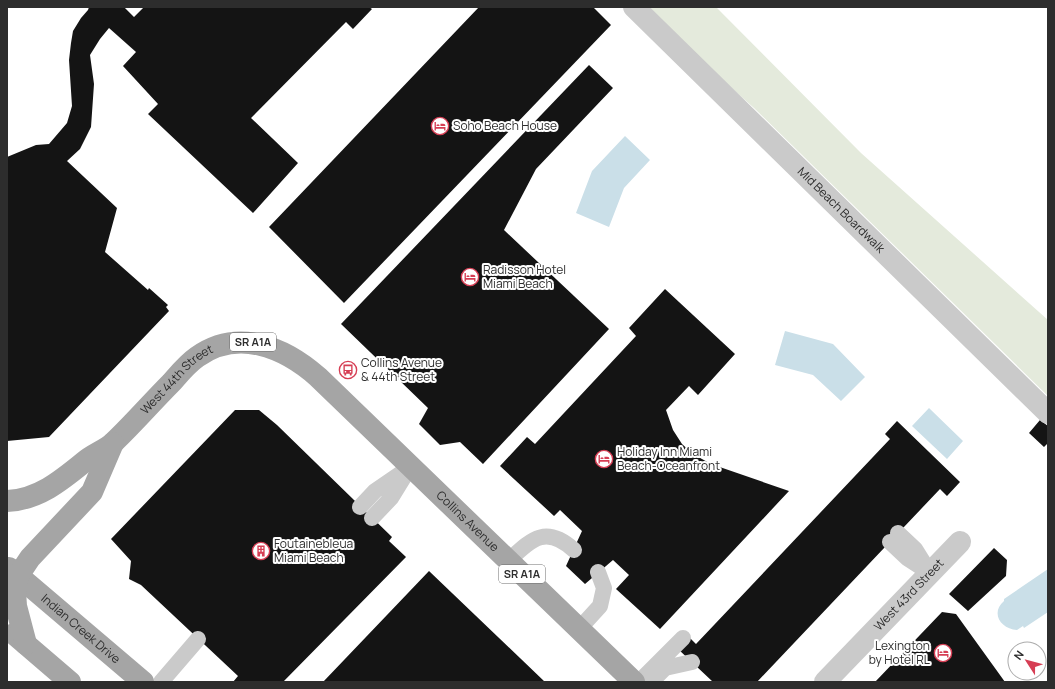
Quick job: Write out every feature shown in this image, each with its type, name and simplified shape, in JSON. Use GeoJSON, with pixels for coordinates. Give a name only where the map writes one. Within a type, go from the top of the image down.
{"type":"FeatureCollection","features":[{"type":"Feature","properties":{"kind":"main road","name":"West 44th Street"},"geometry":{"type":"LineString","coordinates":[[113,444],[196,358],[220,346],[248,342],[270,347],[305,366],[318,377]]}},
{"type":"Feature","properties":{"kind":"main road","name":"Collins Avenue"},"geometry":{"type":"LineString","coordinates":[[318,377],[634,682]]}},
{"type":"Feature","properties":{"kind":"main road","name":"SR A1A"},"geometry":{"type":"LineString","coordinates":[[7,501],[27,497],[49,488],[66,477],[85,461],[113,444]]}},
{"type":"Feature","properties":{"kind":"main road"},"geometry":{"type":"LineString","coordinates":[[26,644],[16,606],[13,571],[30,558],[92,492],[113,444]]}},
{"type":"Feature","properties":{"kind":"main road","name":"Indian Creek Drive"},"geometry":{"type":"LineString","coordinates":[[13,571],[143,682]]}},
{"type":"Feature","properties":{"kind":"main road"},"geometry":{"type":"LineString","coordinates":[[7,628],[70,682]]}},
{"type":"Feature","properties":{"kind":"street","name":"Mid Beach Boardwalk"},"geometry":{"type":"LineString","coordinates":[[634,7],[1048,413]]}},
{"type":"Feature","properties":{"kind":"street","name":"West 43rd Street"},"geometry":{"type":"LineString","coordinates":[[825,682],[960,542]]}},
{"type":"Feature","properties":{"kind":"lane"},"geometry":{"type":"LineString","coordinates":[[360,506],[375,491],[410,467]]}},
{"type":"Feature","properties":{"kind":"lane"},"geometry":{"type":"LineString","coordinates":[[372,518],[391,498],[410,467]]}},
{"type":"Feature","properties":{"kind":"lane"},"geometry":{"type":"LineString","coordinates":[[508,561],[530,540],[540,536],[564,541],[574,550]]}},
{"type":"Feature","properties":{"kind":"lane"},"geometry":{"type":"LineString","coordinates":[[894,537],[915,549],[930,573]]}},
{"type":"Feature","properties":{"kind":"lane"},"geometry":{"type":"LineString","coordinates":[[579,629],[600,606],[604,588],[598,572]]}},
{"type":"Feature","properties":{"kind":"lane"},"geometry":{"type":"LineString","coordinates":[[639,682],[683,638]]}},
{"type":"Feature","properties":{"kind":"lane"},"geometry":{"type":"LineString","coordinates":[[161,682],[198,639]]}},
{"type":"Feature","properties":{"kind":"lane"},"geometry":{"type":"LineString","coordinates":[[652,682],[665,668],[692,662]]}},
{"type":"Feature","properties":{"kind":"shaded area"},"geometry":{"type":"Polygon","coordinates":[[[641,7],[716,7],[861,153],[1048,320],[1048,396],[754,108],[641,7]]]}},
{"type":"Feature","properties":{"kind":"water"},"geometry":{"type":"Polygon","coordinates":[[[625,136],[650,160],[624,188],[609,227],[576,213],[592,171],[625,136]]]}},
{"type":"Feature","properties":{"kind":"water"},"geometry":{"type":"Polygon","coordinates":[[[785,331],[833,344],[865,377],[841,401],[813,375],[775,365],[785,331]]]}},
{"type":"Feature","properties":{"kind":"water"},"geometry":{"type":"Polygon","coordinates":[[[929,408],[963,441],[947,459],[912,426],[929,408]]]}},
{"type":"Feature","properties":{"kind":"water"},"geometry":{"type":"Polygon","coordinates":[[[1048,569],[1048,612],[1024,628],[1023,626],[1017,630],[1006,627],[1002,624],[999,620],[998,610],[1004,599],[1048,569]]]}},
{"type":"Feature","properties":{"kind":"building"},"geometry":{"type":"Polygon","coordinates":[[[89,7],[124,7],[134,17],[144,7],[369,7],[372,9],[353,29],[346,22],[251,118],[298,163],[253,213],[148,114],[158,104],[123,66],[136,52],[109,28],[90,55],[94,84],[91,127],[80,149],[67,161],[117,208],[105,252],[148,290],[149,288],[168,305],[166,307],[169,311],[49,437],[7,441],[7,157],[36,145],[49,144],[67,123],[72,106],[69,60],[73,31],[89,7]]]}},
{"type":"Feature","properties":{"kind":"building","name":"Soho Beach House"},"geometry":{"type":"Polygon","coordinates":[[[479,7],[593,7],[611,25],[344,303],[269,227],[479,7]]]}},
{"type":"Feature","properties":{"kind":"building","name":"Radisson Hotel Miami Beach"},"geometry":{"type":"Polygon","coordinates":[[[589,65],[613,88],[536,169],[504,230],[609,329],[483,464],[460,442],[440,445],[419,424],[428,408],[341,324],[589,65]]]}},
{"type":"Feature","properties":{"kind":"building","name":"Holiday Inn Miami Beach-Oceanfront"},"geometry":{"type":"Polygon","coordinates":[[[665,289],[735,354],[698,395],[689,386],[666,410],[673,430],[682,444],[693,454],[711,464],[789,491],[660,629],[616,589],[629,575],[613,560],[585,584],[566,566],[582,531],[560,510],[554,516],[500,466],[527,437],[535,444],[636,336],[629,328],[665,289]]]}},
{"type":"Feature","properties":{"kind":"building","name":"Foutainebleua Miami Beach"},"geometry":{"type":"Polygon","coordinates":[[[235,410],[259,410],[277,425],[392,537],[389,541],[406,557],[283,682],[233,682],[238,676],[141,585],[129,579],[131,561],[111,539],[235,410]]]}},
{"type":"Feature","properties":{"kind":"building"},"geometry":{"type":"Polygon","coordinates":[[[1040,420],[1048,426],[1048,443],[1044,447],[1029,433],[1040,420]]]}},
{"type":"Feature","properties":{"kind":"building"},"geometry":{"type":"Polygon","coordinates":[[[897,421],[960,482],[947,496],[940,489],[757,682],[713,682],[678,649],[689,637],[696,644],[890,439],[885,434],[897,421]]]}},
{"type":"Feature","properties":{"kind":"building"},"geometry":{"type":"Polygon","coordinates":[[[994,548],[1007,560],[1006,576],[968,611],[949,594],[994,548]]]}},
{"type":"Feature","properties":{"kind":"building"},"geometry":{"type":"Polygon","coordinates":[[[429,571],[545,682],[323,682],[429,571]]]}},
{"type":"Feature","properties":{"kind":"building","name":"Lexington by Hotel RL"},"geometry":{"type":"Polygon","coordinates":[[[942,612],[956,614],[1005,682],[875,682],[942,612]]]}},
{"type":"Feature","properties":{"kind":"place","name":"Soho Beach House"},"geometry":{"type":"Point","coordinates":[440,126]}},
{"type":"Feature","properties":{"kind":"place","name":"Radisson Hotel Miami Beach"},"geometry":{"type":"Point","coordinates":[470,277]}},
{"type":"Feature","properties":{"kind":"place","name":"Collins Avenue & 44th Street"},"geometry":{"type":"Point","coordinates":[348,370]}},
{"type":"Feature","properties":{"kind":"place","name":"Holiday Inn Miami Beach-Oceanfront"},"geometry":{"type":"Point","coordinates":[604,459]}},
{"type":"Feature","properties":{"kind":"place","name":"Foutainebleua Miami Beach"},"geometry":{"type":"Point","coordinates":[261,551]}},
{"type":"Feature","properties":{"kind":"place","name":"Lexington by Hotel RL"},"geometry":{"type":"Point","coordinates":[943,653]}}]}
